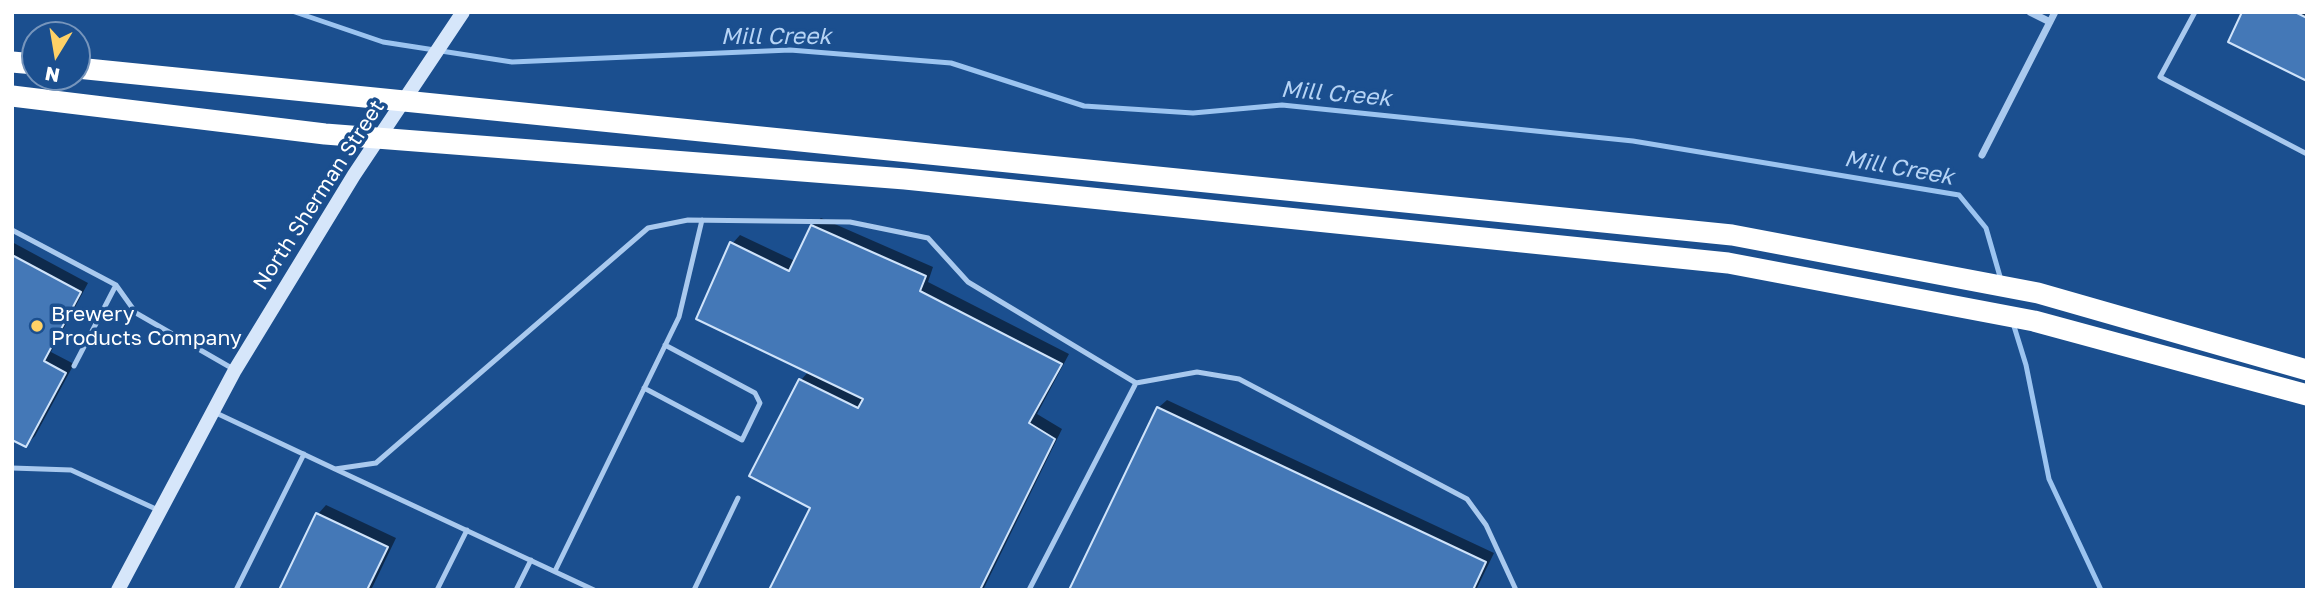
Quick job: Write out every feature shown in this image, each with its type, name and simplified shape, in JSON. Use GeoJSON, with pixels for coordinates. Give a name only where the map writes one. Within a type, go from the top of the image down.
{"type":"FeatureCollection","features":[{"type":"Feature","properties":{"kind":"highway"},"geometry":{"type":"LineString","coordinates":[[91,69],[1731,235],[2038,293],[2307,370]]}},
{"type":"Feature","properties":{"kind":"highway"},"geometry":{"type":"LineString","coordinates":[[12,96],[325,134],[905,179],[1728,263],[2034,321],[2307,395]]}},
{"type":"Feature","properties":{"kind":"main road","name":"North Sherman Street"},"geometry":{"type":"LineString","coordinates":[[118,590],[234,370],[354,175],[463,12]]}},
{"type":"Feature","properties":{"kind":"street"},"geometry":{"type":"LineString","coordinates":[[2030,12],[2050,23]]}},
{"type":"Feature","properties":{"kind":"street"},"geometry":{"type":"LineString","coordinates":[[1982,155],[2055,12]]}},
{"type":"Feature","properties":{"kind":"lane"},"geometry":{"type":"LineString","coordinates":[[2195,12],[2160,77],[2307,154]]}},
{"type":"Feature","properties":{"kind":"lane"},"geometry":{"type":"LineString","coordinates":[[555,572],[679,317],[702,220]]}},
{"type":"Feature","properties":{"kind":"lane"},"geometry":{"type":"LineString","coordinates":[[335,468],[376,463],[648,228],[702,220],[850,222],[928,238],[968,282],[1136,383],[1197,372],[1239,379],[1466,499],[1486,524],[1516,590]]}},
{"type":"Feature","properties":{"kind":"lane"},"geometry":{"type":"LineString","coordinates":[[12,230],[116,285],[136,313],[234,370]]}},
{"type":"Feature","properties":{"kind":"lane"},"geometry":{"type":"LineString","coordinates":[[74,366],[116,285]]}},
{"type":"Feature","properties":{"kind":"lane"},"geometry":{"type":"LineString","coordinates":[[644,388],[742,440],[760,403],[755,393],[665,345]]}},
{"type":"Feature","properties":{"kind":"lane"},"geometry":{"type":"LineString","coordinates":[[1029,590],[1136,383]]}},
{"type":"Feature","properties":{"kind":"lane"},"geometry":{"type":"LineString","coordinates":[[211,410],[594,590]]}},
{"type":"Feature","properties":{"kind":"lane"},"geometry":{"type":"LineString","coordinates":[[236,590],[303,453]]}},
{"type":"Feature","properties":{"kind":"lane"},"geometry":{"type":"LineString","coordinates":[[12,468],[71,470],[158,510]]}},
{"type":"Feature","properties":{"kind":"lane"},"geometry":{"type":"LineString","coordinates":[[694,590],[738,498]]}},
{"type":"Feature","properties":{"kind":"lane"},"geometry":{"type":"LineString","coordinates":[[437,590],[467,530]]}},
{"type":"Feature","properties":{"kind":"lane"},"geometry":{"type":"LineString","coordinates":[[516,590],[531,560]]}},
{"type":"Feature","properties":{"kind":"building"},"geometry":{"type":"Polygon","coordinates":[[[2242,12],[2295,12],[2307,18],[2307,81],[2228,42],[2242,12]]]}},
{"type":"Feature","properties":{"kind":"building"},"geometry":{"type":"Polygon","coordinates":[[[811,225],[926,276],[920,291],[1062,364],[1029,423],[1055,439],[980,590],[769,590],[810,508],[749,476],[799,379],[858,408],[863,399],[696,319],[730,242],[789,271],[811,225]]]}},
{"type":"Feature","properties":{"kind":"building","name":"Brewery Products Company"},"geometry":{"type":"Polygon","coordinates":[[[12,255],[81,292],[44,361],[66,373],[26,447],[12,440],[12,255]]]}},
{"type":"Feature","properties":{"kind":"building"},"geometry":{"type":"Polygon","coordinates":[[[1157,407],[1486,562],[1473,590],[1069,590],[1157,407]]]}},
{"type":"Feature","properties":{"kind":"building"},"geometry":{"type":"Polygon","coordinates":[[[316,513],[388,547],[367,590],[279,590],[316,513]]]}},
{"type":"Feature","properties":{"kind":"waterway","name":"Mill Creek"},"geometry":{"type":"LineString","coordinates":[[295,12],[383,42],[512,62],[790,50],[951,63],[1084,106],[1193,113],[1282,105],[1633,141],[1959,195],[1986,228],[2001,280]]}},
{"type":"Feature","properties":{"kind":"waterway","name":"Mill Creek"},"geometry":{"type":"LineString","coordinates":[[2013,323],[2026,365],[2049,479],[2101,590]]}},
{"type":"Feature","properties":{"kind":"place","name":"Brewery Products Company"},"geometry":{"type":"Point","coordinates":[37,326]}}]}
